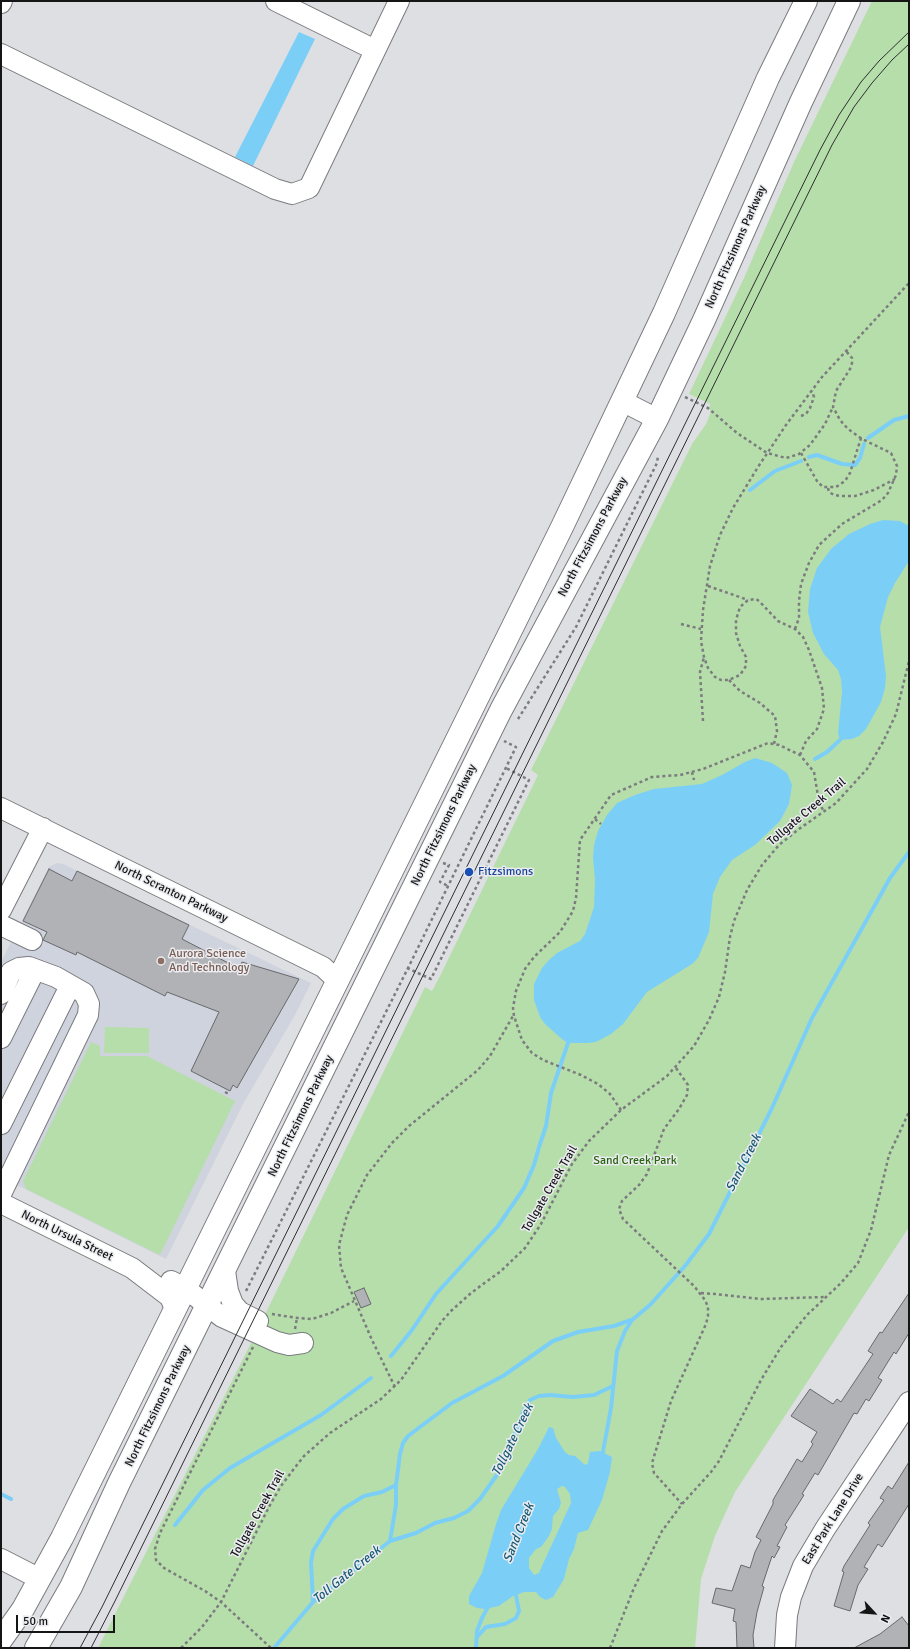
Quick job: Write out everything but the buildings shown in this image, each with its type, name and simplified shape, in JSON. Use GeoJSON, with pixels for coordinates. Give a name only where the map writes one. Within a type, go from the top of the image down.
{"type":"FeatureCollection","features":[{"type":"Feature","properties":{"kind":"main road"},"geometry":{"type":"LineString","coordinates":[[1,1640],[23,1609],[76,1510],[552,548],[664,313],[756,105],[806,1]]}},
{"type":"Feature","properties":{"kind":"main road","name":"North Fitzsimons Parkway"},"geometry":{"type":"LineString","coordinates":[[36,1648],[71,1587],[108,1506],[501,710],[657,419],[704,320],[785,137],[849,1]]}},
{"type":"Feature","properties":{"kind":"street"},"geometry":{"type":"LineString","coordinates":[[276,1],[375,50]]}},
{"type":"Feature","properties":{"kind":"street"},"geometry":{"type":"LineString","coordinates":[[1,54],[275,189],[292,194],[309,188],[399,1]]}},
{"type":"Feature","properties":{"kind":"street"},"geometry":{"type":"LineString","coordinates":[[622,402],[657,419]]}},
{"type":"Feature","properties":{"kind":"street","name":"North Scranton Parkway"},"geometry":{"type":"LineString","coordinates":[[1,808],[323,967],[338,981]]}},
{"type":"Feature","properties":{"kind":"street"},"geometry":{"type":"LineString","coordinates":[[1,910],[43,828]]}},
{"type":"Feature","properties":{"kind":"street"},"geometry":{"type":"LineString","coordinates":[[1,926],[32,940]]}},
{"type":"Feature","properties":{"kind":"street"},"geometry":{"type":"LineString","coordinates":[[1,994],[11,972],[19,968],[29,967],[56,977],[84,993],[89,1004],[88,1015],[1,1194]]}},
{"type":"Feature","properties":{"kind":"street"},"geometry":{"type":"LineString","coordinates":[[1,1038],[35,970]]}},
{"type":"Feature","properties":{"kind":"street"},"geometry":{"type":"LineString","coordinates":[[1,1124],[70,986]]}},
{"type":"Feature","properties":{"kind":"street","name":"North Ursula Street"},"geometry":{"type":"LineString","coordinates":[[1,1203],[134,1269],[170,1297],[175,1309]]}},
{"type":"Feature","properties":{"kind":"street","name":"North Ursula Street"},"geometry":{"type":"LineString","coordinates":[[134,1269],[160,1274],[185,1288],[222,1317],[277,1342],[289,1345],[303,1343],[264,1324],[236,1308],[230,1298],[225,1271]]}},
{"type":"Feature","properties":{"kind":"street","name":"East Park Lane Drive"},"geometry":{"type":"LineString","coordinates":[[785,1648],[787,1615],[791,1597],[806,1560],[909,1402]]}},
{"type":"Feature","properties":{"kind":"street"},"geometry":{"type":"LineString","coordinates":[[1,1559],[40,1579]]}},
{"type":"Feature","properties":{"kind":"path"},"geometry":{"type":"LineString","coordinates":[[748,600],[740,607],[736,620],[736,633],[746,657],[746,666],[740,675],[730,680],[721,680],[715,677],[708,668],[701,641],[701,629],[710,566],[720,535],[733,508],[767,453],[812,390],[846,350],[909,283]]}},
{"type":"Feature","properties":{"kind":"path"},"geometry":{"type":"LineString","coordinates":[[684,397],[708,408],[737,433],[767,453],[786,458],[795,456],[801,453],[820,432],[833,406],[836,391],[850,369],[852,363],[852,358],[846,350]]}},
{"type":"Feature","properties":{"kind":"path"},"geometry":{"type":"LineString","coordinates":[[801,416],[806,414],[810,408],[814,397],[812,390]]}},
{"type":"Feature","properties":{"kind":"path"},"geometry":{"type":"LineString","coordinates":[[795,629],[799,618],[798,601],[801,584],[809,563],[819,545],[842,524],[882,500],[888,493],[894,479],[897,466],[891,453],[861,438],[844,424],[833,406]]}},
{"type":"Feature","properties":{"kind":"path"},"geometry":{"type":"LineString","coordinates":[[801,453],[817,481],[823,487],[836,488],[841,485],[850,473],[861,438]]}},
{"type":"Feature","properties":{"kind":"path"},"geometry":{"type":"LineString","coordinates":[[514,724],[576,627],[657,463],[658,454]]}},
{"type":"Feature","properties":{"kind":"path"},"geometry":{"type":"LineString","coordinates":[[827,488],[829,492],[834,495],[855,496],[874,490],[894,479]]}},
{"type":"Feature","properties":{"kind":"path"},"geometry":{"type":"LineString","coordinates":[[708,586],[748,600],[756,599],[778,621],[795,629],[803,637],[822,688],[824,704],[821,721],[802,748],[800,755]]}},
{"type":"Feature","properties":{"kind":"path"},"geometry":{"type":"LineString","coordinates":[[681,624],[701,629]]}},
{"type":"Feature","properties":{"kind":"path"},"geometry":{"type":"LineString","coordinates":[[703,721],[700,672],[704,657]]}},
{"type":"Feature","properties":{"kind":"path","name":"Tollgate Creek Trail"},"geometry":{"type":"LineString","coordinates":[[181,1648],[202,1627],[221,1602],[270,1505],[281,1486],[304,1456],[330,1433],[381,1399],[395,1387],[411,1367],[442,1321],[451,1311],[501,1272],[525,1248],[541,1224],[565,1177],[581,1151],[600,1129],[621,1110],[660,1082],[676,1068],[694,1046],[719,997],[734,921],[740,903],[754,877],[766,860],[779,846],[798,829],[824,812],[857,781],[867,769],[883,742],[896,714],[909,661]]}},
{"type":"Feature","properties":{"kind":"path"},"geometry":{"type":"LineString","coordinates":[[730,680],[740,691],[760,703],[775,716],[777,731],[774,744]]}},
{"type":"Feature","properties":{"kind":"path"},"geometry":{"type":"LineString","coordinates":[[501,745],[507,736]]}},
{"type":"Feature","properties":{"kind":"path"},"geometry":{"type":"LineString","coordinates":[[242,1298],[516,747],[503,741]]}},
{"type":"Feature","properties":{"kind":"path"},"geometry":{"type":"LineString","coordinates":[[621,1110],[604,1088],[589,1079],[535,1055],[519,1033],[514,1016],[513,1008],[516,991],[525,969],[534,957],[551,942],[565,925],[573,911],[576,898],[580,840],[611,795],[652,777],[680,776],[703,769],[768,743],[800,755],[814,772],[820,802],[824,812]]}},
{"type":"Feature","properties":{"kind":"path"},"geometry":{"type":"LineString","coordinates":[[407,968],[431,979],[529,780],[506,768]]}},
{"type":"Feature","properties":{"kind":"path"},"geometry":{"type":"LineString","coordinates":[[692,772],[694,780]]}},
{"type":"Feature","properties":{"kind":"path"},"geometry":{"type":"LineString","coordinates":[[595,819],[601,824]]}},
{"type":"Feature","properties":{"kind":"path"},"geometry":{"type":"LineString","coordinates":[[440,861],[449,865],[440,882],[448,886]]}},
{"type":"Feature","properties":{"kind":"path"},"geometry":{"type":"LineString","coordinates":[[395,1387],[354,1301],[341,1268],[339,1245],[347,1215],[366,1175],[379,1158],[396,1138],[478,1070],[490,1056],[514,1016]]}},
{"type":"Feature","properties":{"kind":"path"},"geometry":{"type":"LineString","coordinates":[[676,1068],[688,1085],[687,1095],[679,1109],[664,1129],[647,1174],[639,1185],[622,1201],[619,1209],[623,1219],[694,1286],[705,1300],[708,1308],[706,1324],[671,1401],[652,1463],[654,1473],[682,1504]]}},
{"type":"Feature","properties":{"kind":"path"},"geometry":{"type":"LineString","coordinates":[[224,1092],[229,1094]]}},
{"type":"Feature","properties":{"kind":"path"},"geometry":{"type":"LineString","coordinates":[[610,1648],[634,1588],[654,1545],[670,1520],[719,1461],[761,1380],[781,1347],[807,1315],[851,1272],[863,1253],[871,1230],[888,1155],[909,1112]]}},
{"type":"Feature","properties":{"kind":"path"},"geometry":{"type":"LineString","coordinates":[[701,1294],[715,1294],[761,1300],[826,1297]]}},
{"type":"Feature","properties":{"kind":"path"},"geometry":{"type":"LineString","coordinates":[[270,1313],[312,1319],[331,1313],[354,1301]]}},
{"type":"Feature","properties":{"kind":"path"},"geometry":{"type":"LineString","coordinates":[[253,1345],[160,1533],[155,1549],[156,1560],[164,1568],[205,1591],[221,1602],[271,1648]]}},
{"type":"Feature","properties":{"kind":"shaded area"},"geometry":{"type":"Polygon","coordinates":[[[57,863],[63,864],[311,983],[295,1015],[243,1104],[166,1259],[1,1177],[1,962],[49,867],[57,863]]]}},
{"type":"Feature","properties":{"kind":"green space","name":"Sand Creek Park"},"geometry":{"type":"Polygon","coordinates":[[[872,1],[909,1],[909,1227],[735,1492],[715,1536],[701,1579],[695,1648],[98,1648],[253,1339],[425,987],[432,991],[440,976],[538,775],[531,770],[692,444],[706,424],[710,414],[710,404],[689,394],[744,278],[794,162],[872,1]]]}},
{"type":"Feature","properties":{"kind":"green space"},"geometry":{"type":"Polygon","coordinates":[[[105,1027],[149,1028],[149,1053],[104,1053],[105,1027]]]}},
{"type":"Feature","properties":{"kind":"green space"},"geometry":{"type":"Polygon","coordinates":[[[91,1042],[100,1046],[100,1056],[147,1056],[235,1101],[160,1255],[26,1189],[23,1181],[91,1042]]]}},
{"type":"Feature","properties":{"kind":"water"},"geometry":{"type":"Polygon","coordinates":[[[299,32],[315,39],[253,166],[235,157],[299,32]]]}},
{"type":"Feature","properties":{"kind":"water"},"geometry":{"type":"Polygon","coordinates":[[[883,520],[900,521],[909,526],[909,561],[888,597],[880,627],[886,676],[885,688],[881,702],[866,729],[859,736],[852,739],[840,740],[838,733],[842,692],[841,679],[838,670],[824,654],[813,633],[808,612],[810,589],[817,568],[831,549],[849,534],[870,524],[883,520]]]}},
{"type":"Feature","properties":{"kind":"water"},"geometry":{"type":"Polygon","coordinates":[[[755,758],[772,763],[787,773],[792,785],[789,804],[780,821],[755,845],[732,860],[720,877],[713,894],[709,932],[698,958],[692,964],[647,992],[623,1024],[611,1034],[596,1042],[588,1043],[568,1043],[563,1040],[545,1024],[540,1017],[534,1000],[534,984],[542,968],[549,960],[557,953],[580,941],[585,934],[594,907],[594,845],[598,831],[607,815],[617,803],[635,795],[654,789],[702,784],[755,758]]]}},
{"type":"Feature","properties":{"kind":"water"},"geometry":{"type":"Polygon","coordinates":[[[549,1427],[553,1428],[556,1438],[565,1452],[569,1455],[575,1456],[586,1465],[588,1463],[590,1452],[600,1451],[612,1457],[610,1472],[602,1500],[588,1530],[578,1533],[564,1579],[553,1597],[546,1600],[540,1597],[536,1592],[524,1592],[513,1596],[499,1606],[485,1609],[477,1608],[469,1604],[469,1596],[482,1573],[501,1510],[538,1449],[549,1427]],[[562,1486],[557,1489],[561,1503],[559,1509],[553,1516],[552,1529],[549,1536],[541,1547],[536,1549],[529,1558],[529,1568],[534,1575],[539,1573],[571,1503],[570,1494],[565,1487],[562,1486]]]}},
{"type":"Feature","properties":{"kind":"waterway"},"geometry":{"type":"LineString","coordinates":[[868,438],[894,420],[909,416]]}},
{"type":"Feature","properties":{"kind":"waterway"},"geometry":{"type":"LineString","coordinates":[[809,457],[817,455],[842,464],[855,465],[860,458],[864,444]]}},
{"type":"Feature","properties":{"kind":"waterway"},"geometry":{"type":"LineString","coordinates":[[750,490],[775,471],[801,461]]}},
{"type":"Feature","properties":{"kind":"waterway"},"geometry":{"type":"LineString","coordinates":[[815,759],[827,752],[840,740]]}},
{"type":"Feature","properties":{"kind":"waterway","name":"Sand Creek"},"geometry":{"type":"LineString","coordinates":[[602,1457],[611,1408],[617,1351],[625,1331],[632,1320],[650,1305],[685,1266],[709,1234],[772,1108],[812,1018],[890,878],[909,852]]}},
{"type":"Feature","properties":{"kind":"waterway"},"geometry":{"type":"LineString","coordinates":[[391,1356],[412,1330],[436,1294],[498,1226],[524,1188],[534,1165],[546,1126],[551,1093],[568,1043]]}},
{"type":"Feature","properties":{"kind":"waterway","name":"Tollgate Creek"},"geometry":{"type":"LineString","coordinates":[[390,1541],[396,1505],[396,1485],[400,1454],[403,1443],[408,1436],[452,1403],[503,1376],[553,1341],[578,1332],[614,1326],[631,1320]]}},
{"type":"Feature","properties":{"kind":"waterway"},"geometry":{"type":"LineString","coordinates":[[175,1525],[203,1490],[230,1468],[321,1415],[371,1378]]}},
{"type":"Feature","properties":{"kind":"waterway","name":"Tollgate Creek"},"geometry":{"type":"LineString","coordinates":[[274,1648],[313,1602],[390,1541],[416,1533],[435,1523],[454,1518],[468,1511],[480,1499],[499,1472],[524,1410],[530,1400],[539,1396],[550,1395],[573,1397],[594,1395],[613,1386]]}},
{"type":"Feature","properties":{"kind":"waterway","name":"Tollgate Creek"},"geometry":{"type":"LineString","coordinates":[[313,1602],[311,1563],[313,1551],[333,1519],[343,1509],[364,1496],[382,1492],[396,1485]]}},
{"type":"Feature","properties":{"kind":"waterway"},"geometry":{"type":"LineString","coordinates":[[1,1494],[11,1499]]}},
{"type":"Feature","properties":{"kind":"waterway","name":"Sand Creek"},"geometry":{"type":"LineString","coordinates":[[478,1636],[486,1627],[505,1624],[516,1618],[519,1611],[515,1590]]}},
{"type":"Feature","properties":{"kind":"waterway","name":"Sand Creek"},"geometry":{"type":"LineString","coordinates":[[476,1648],[477,1631],[489,1605]]}},
{"type":"Feature","properties":{"kind":"tram line"},"geometry":{"type":"LineString","coordinates":[[80,1648],[102,1607],[820,150],[839,115],[861,82],[879,61],[909,32]]}},
{"type":"Feature","properties":{"kind":"tram line"},"geometry":{"type":"LineString","coordinates":[[91,1648],[832,145],[854,107],[872,83],[892,60],[909,44]]}},
{"type":"Feature","properties":{"kind":"place","name":"Fitzsimons"},"geometry":{"type":"Point","coordinates":[469,872]}},
{"type":"Feature","properties":{"kind":"place","name":"Aurora Science And Technology"},"geometry":{"type":"Point","coordinates":[161,961]}},
{"type":"Feature","properties":{"kind":"water label","name":"Toll Gate Creek"},"geometry":{"type":"Point","coordinates":[347,1575]}}]}
